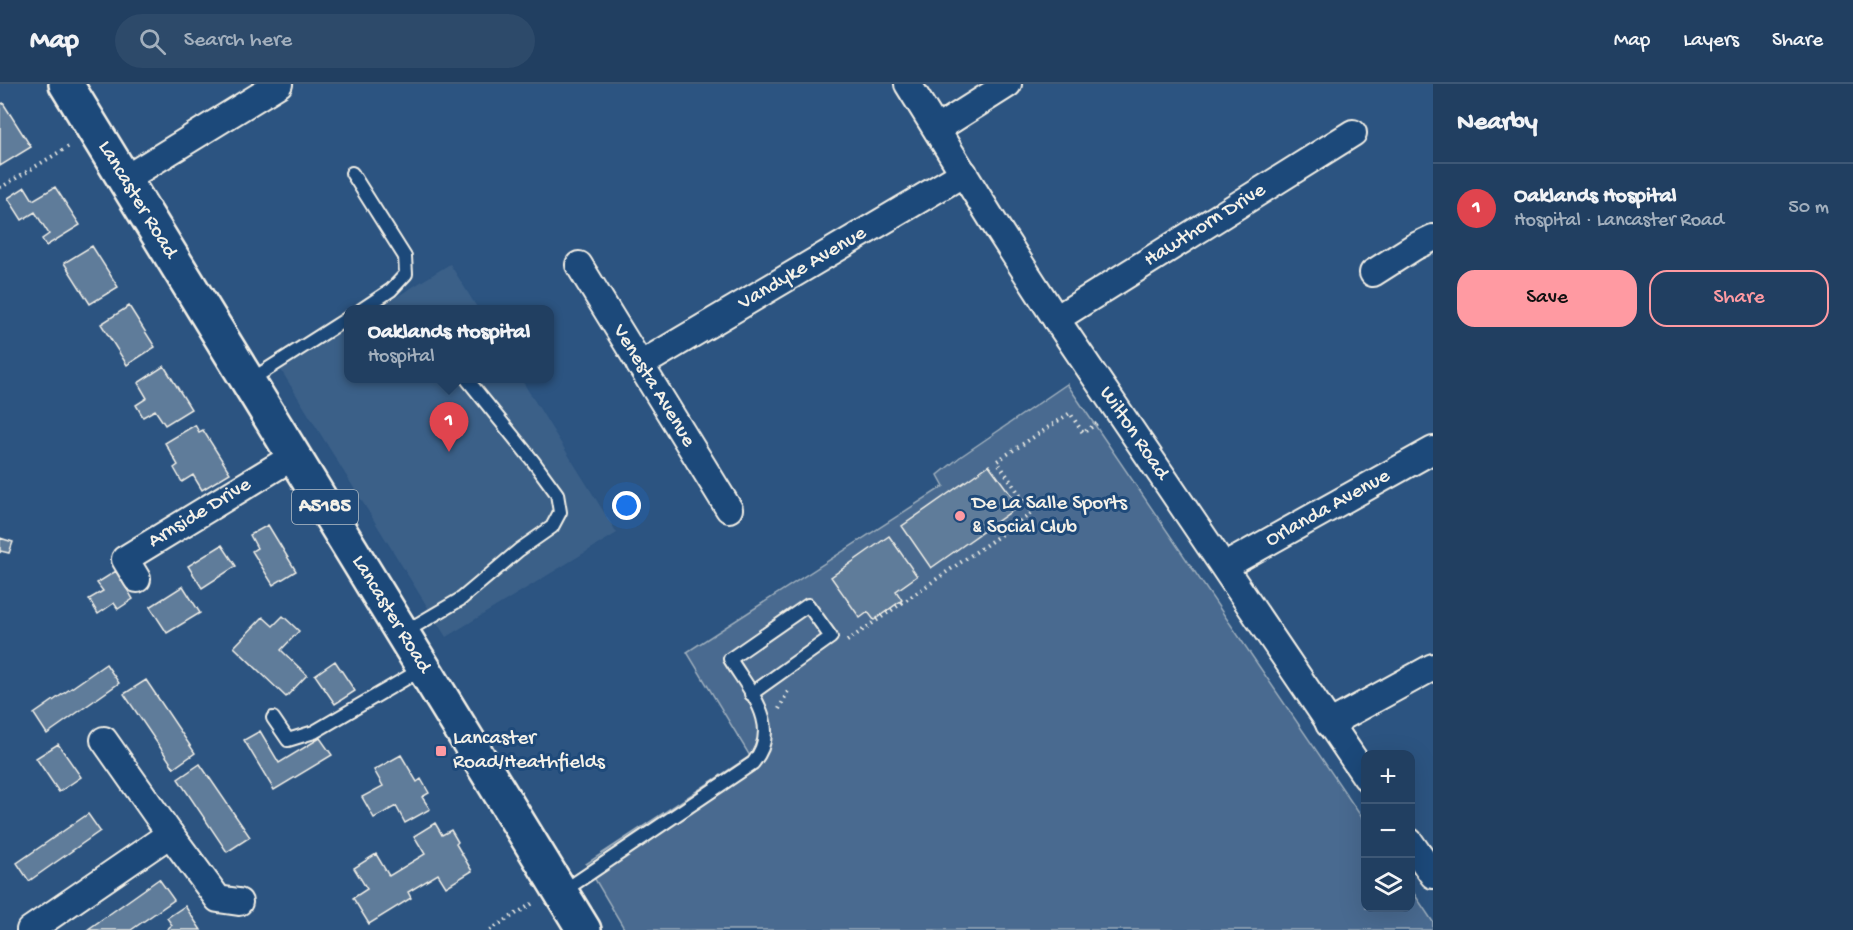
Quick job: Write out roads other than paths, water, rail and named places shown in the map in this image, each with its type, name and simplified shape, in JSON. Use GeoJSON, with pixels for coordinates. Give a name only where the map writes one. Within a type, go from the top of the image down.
{"type":"FeatureCollection","features":[{"type":"Feature","properties":{"kind":"main road","name":"Lancaster Road"},"geometry":{"type":"LineString","coordinates":[[66,84],[584,930]]}},
{"type":"Feature","properties":{"kind":"street"},"geometry":{"type":"LineString","coordinates":[[125,179],[246,92],[279,84]]}},
{"type":"Feature","properties":{"kind":"street","name":"Wilton Road"},"geometry":{"type":"LineString","coordinates":[[908,84],[1116,410],[1361,771]]}},
{"type":"Feature","properties":{"kind":"street"},"geometry":{"type":"LineString","coordinates":[[937,129],[1008,84]]}},
{"type":"Feature","properties":{"kind":"street","name":"Hawthorn Drive"},"geometry":{"type":"LineString","coordinates":[[1056,318],[1353,133]]}},
{"type":"Feature","properties":{"kind":"street","name":"Vandyke Avenue"},"geometry":{"type":"LineString","coordinates":[[640,364],[964,173]]}},
{"type":"Feature","properties":{"kind":"street"},"geometry":{"type":"LineString","coordinates":[[1387,271],[1433,238]]}},
{"type":"Feature","properties":{"kind":"street","name":"Venesta Avenue"},"geometry":{"type":"LineString","coordinates":[[579,265],[729,509]]}},
{"type":"Feature","properties":{"kind":"street","name":"Orlanda Avenue"},"geometry":{"type":"LineString","coordinates":[[1224,566],[1433,450]]}},
{"type":"Feature","properties":{"kind":"street","name":"Arnside Drive"},"geometry":{"type":"LineString","coordinates":[[137,579],[125,559],[294,456]]}},
{"type":"Feature","properties":{"kind":"street"},"geometry":{"type":"LineString","coordinates":[[1329,724],[1433,667]]}},
{"type":"Feature","properties":{"kind":"street"},"geometry":{"type":"LineString","coordinates":[[104,740],[218,899],[239,902]]}},
{"type":"Feature","properties":{"kind":"street"},"geometry":{"type":"LineString","coordinates":[[30,930],[170,834]]}},
{"type":"Feature","properties":{"kind":"street"},"geometry":{"type":"LineString","coordinates":[[1415,849],[1433,875]]}},
{"type":"Feature","properties":{"kind":"lane"},"geometry":{"type":"LineString","coordinates":[[352,173],[405,257],[406,274],[391,290],[367,305]]}},
{"type":"Feature","properties":{"kind":"lane"},"geometry":{"type":"LineString","coordinates":[[248,382],[344,321]]}},
{"type":"Feature","properties":{"kind":"lane"},"geometry":{"type":"LineString","coordinates":[[402,634],[461,599],[519,550],[552,527],[560,512],[557,494],[470,383]]}},
{"type":"Feature","properties":{"kind":"lane"},"geometry":{"type":"LineString","coordinates":[[560,890],[753,763],[764,746],[766,727],[764,718],[730,659],[808,605],[831,637],[751,694]]}},
{"type":"Feature","properties":{"kind":"lane"},"geometry":{"type":"LineString","coordinates":[[273,718],[288,740],[314,732],[423,669]]}},
{"type":"Feature","properties":{"kind":"place","name":"Oaklands Hospital"},"geometry":{"type":"Point","coordinates":[449,452]}},
{"type":"Feature","properties":{"kind":"place","name":"De La Salle Sports & Social Club"},"geometry":{"type":"Point","coordinates":[960,516]}},
{"type":"Feature","properties":{"kind":"place","name":"Lancaster Road/Heathfields"},"geometry":{"type":"Point","coordinates":[441,751]}}]}
